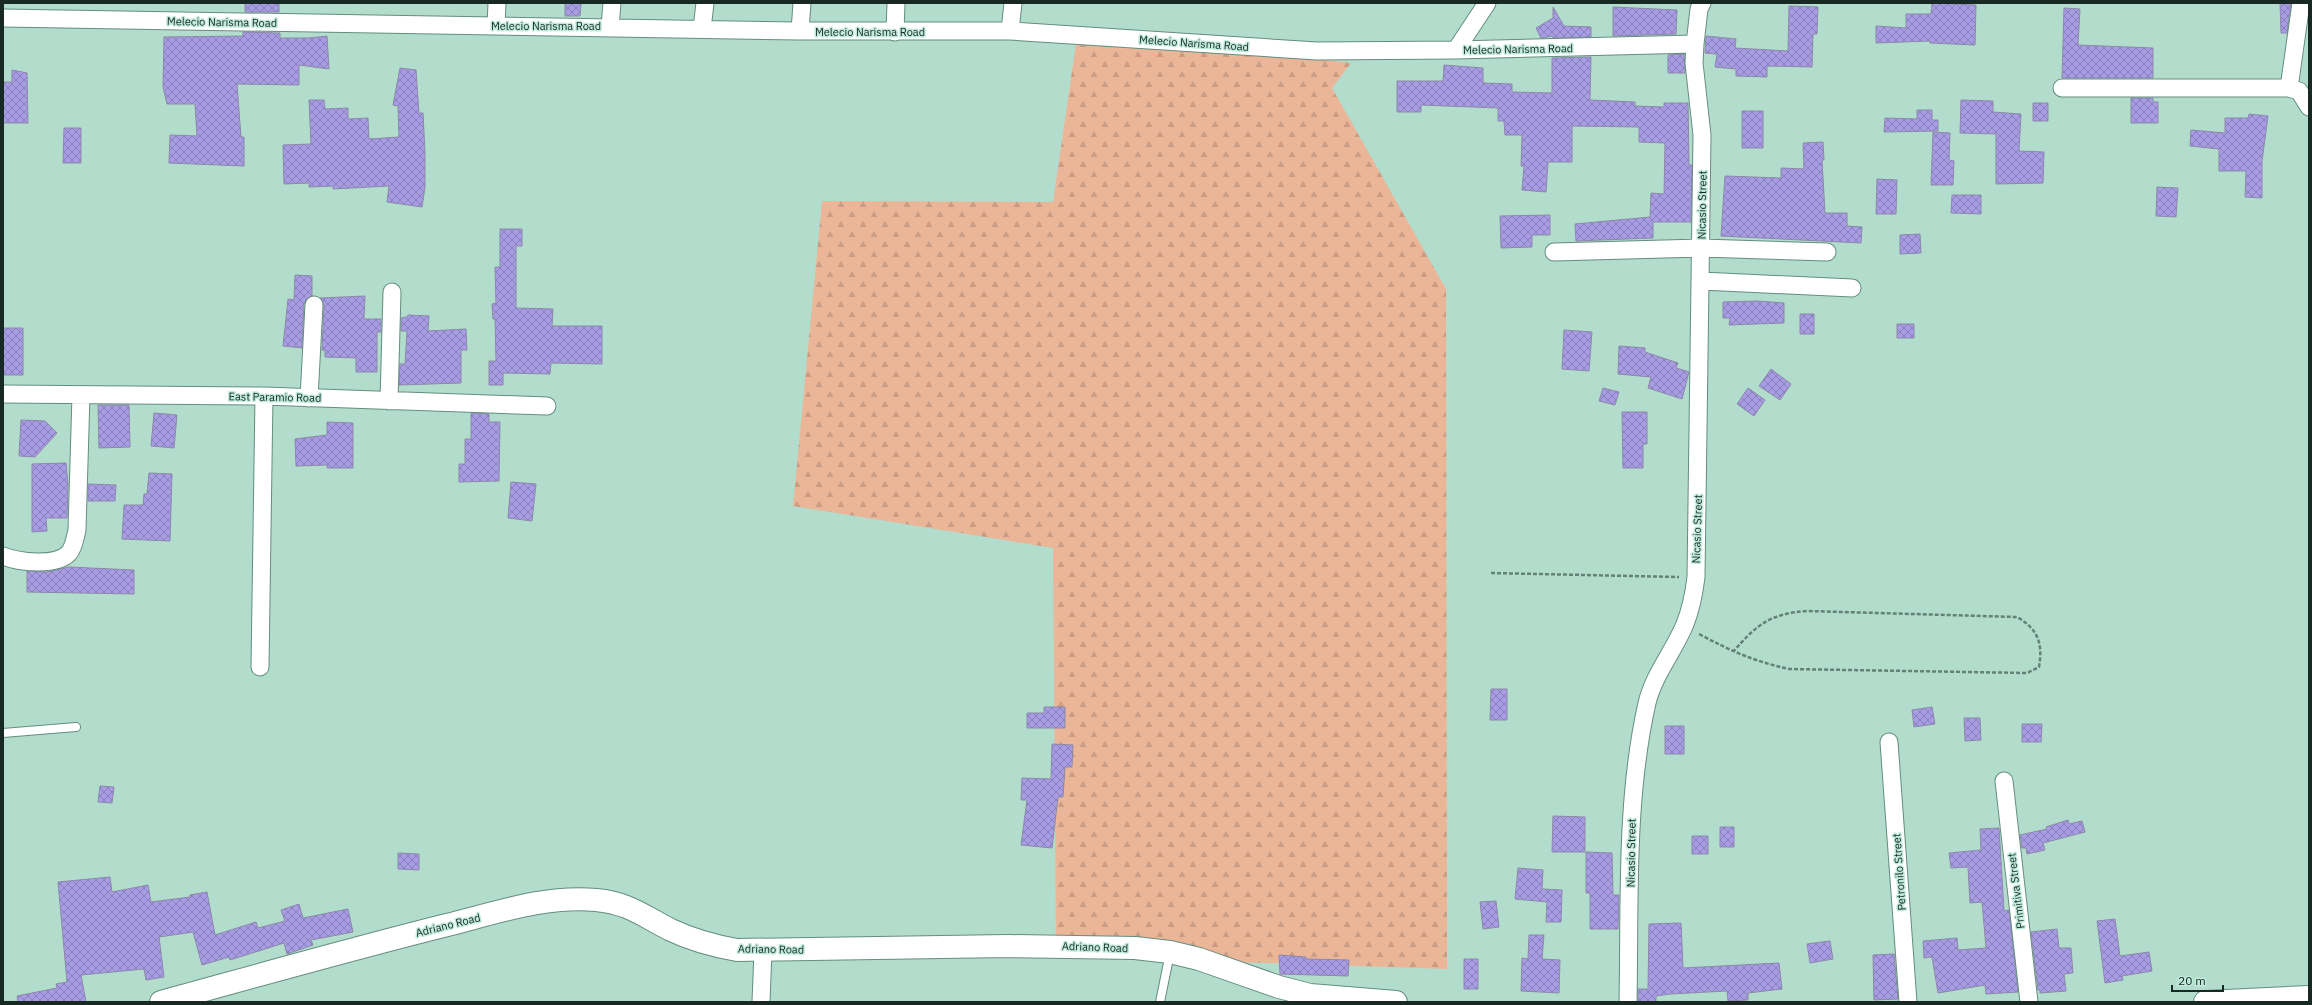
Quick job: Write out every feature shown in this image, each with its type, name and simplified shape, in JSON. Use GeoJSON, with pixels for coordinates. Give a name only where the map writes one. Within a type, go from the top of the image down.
{"type":"FeatureCollection","features":[{"type":"Feature","properties":{"kind":"street"},"geometry":{"type":"LineString","coordinates":[[496,26],[498,3]]}},
{"type":"Feature","properties":{"kind":"street"},"geometry":{"type":"LineString","coordinates":[[610,27],[612,3]]}},
{"type":"Feature","properties":{"kind":"street"},"geometry":{"type":"LineString","coordinates":[[702,30],[705,3]]}},
{"type":"Feature","properties":{"kind":"street"},"geometry":{"type":"LineString","coordinates":[[800,32],[802,3]]}},
{"type":"Feature","properties":{"kind":"street"},"geometry":{"type":"LineString","coordinates":[[895,32],[896,3]]}},
{"type":"Feature","properties":{"kind":"street"},"geometry":{"type":"LineString","coordinates":[[1010,32],[1013,3]]}},
{"type":"Feature","properties":{"kind":"street"},"geometry":{"type":"LineString","coordinates":[[1456,50],[1487,3]]}},
{"type":"Feature","properties":{"kind":"street"},"geometry":{"type":"LineString","coordinates":[[1695,44],[1699,9],[1702,3]]}},
{"type":"Feature","properties":{"kind":"street"},"geometry":{"type":"LineString","coordinates":[[2289,88],[2301,3]]}},
{"type":"Feature","properties":{"kind":"street","name":"Melecio Narisma Road"},"geometry":{"type":"LineString","coordinates":[[3,18],[610,27],[800,32],[1010,32],[1317,51],[1456,50],[1695,44]]}},
{"type":"Feature","properties":{"kind":"street","name":"Nicasio Street"},"geometry":{"type":"LineString","coordinates":[[1628,1002],[1631,824],[1638,745],[1648,700],[1653,686],[1668,653],[1685,626],[1692,604],[1696,577],[1702,134],[1694,63],[1695,44]]}},
{"type":"Feature","properties":{"kind":"street"},"geometry":{"type":"LineString","coordinates":[[2062,88],[2289,88],[2299,91],[2307,101],[2309,107]]}},
{"type":"Feature","properties":{"kind":"street"},"geometry":{"type":"LineString","coordinates":[[1554,252],[1701,248],[1827,252]]}},
{"type":"Feature","properties":{"kind":"street"},"geometry":{"type":"LineString","coordinates":[[1700,281],[1852,288]]}},
{"type":"Feature","properties":{"kind":"street"},"geometry":{"type":"LineString","coordinates":[[389,401],[392,292]]}},
{"type":"Feature","properties":{"kind":"street"},"geometry":{"type":"LineString","coordinates":[[308,398],[314,306]]}},
{"type":"Feature","properties":{"kind":"street","name":"East Paramio Road"},"geometry":{"type":"LineString","coordinates":[[3,394],[264,396],[547,406]]}},
{"type":"Feature","properties":{"kind":"street"},"geometry":{"type":"LineString","coordinates":[[3,556],[24,562],[55,560],[68,554],[74,544],[77,530],[81,395]]}},
{"type":"Feature","properties":{"kind":"street"},"geometry":{"type":"LineString","coordinates":[[260,667],[264,396]]}},
{"type":"Feature","properties":{"kind":"street","name":"Petronilo Street"},"geometry":{"type":"LineString","coordinates":[[1889,742],[1908,1002]]}},
{"type":"Feature","properties":{"kind":"street","name":"Primitiva Street"},"geometry":{"type":"LineString","coordinates":[[2004,781],[2029,1002]]}},
{"type":"Feature","properties":{"kind":"street","name":"Adriano Road"},"geometry":{"type":"LineString","coordinates":[[161,1002],[416,932],[506,910],[568,900],[617,902],[633,908],[671,929],[713,946],[763,951],[1080,946],[1170,952],[1199,959],[1279,987],[1310,995],[1396,1002]]}},
{"type":"Feature","properties":{"kind":"street"},"geometry":{"type":"LineString","coordinates":[[761,1002],[763,951]]}},
{"type":"Feature","properties":{"kind":"street"},"geometry":{"type":"LineString","coordinates":[[2205,1002],[2309,997]]}},
{"type":"Feature","properties":{"kind":"lane"},"geometry":{"type":"LineString","coordinates":[[3,733],[76,727]]}},
{"type":"Feature","properties":{"kind":"lane"},"geometry":{"type":"LineString","coordinates":[[1160,1002],[1170,952]]}},
{"type":"Feature","properties":{"kind":"path"},"geometry":{"type":"LineString","coordinates":[[1491,573],[1696,577]]}},
{"type":"Feature","properties":{"kind":"path"},"geometry":{"type":"LineString","coordinates":[[1685,626],[1733,652],[1758,662],[1789,669],[2027,673],[2038,667],[2041,653],[2037,637],[2030,624],[2017,617],[1815,611],[1788,612],[1765,621],[1750,632],[1733,652]]}},
{"type":"Feature","properties":{"kind":"green space"},"geometry":{"type":"Polygon","coordinates":[[[1078,30],[1351,63],[1332,88],[1446,289],[1447,969],[1056,956],[1053,548],[793,506],[822,201],[1053,202],[1078,30]]]}},
{"type":"Feature","properties":{"kind":"building"},"geometry":{"type":"Polygon","coordinates":[[[245,3],[279,3],[279,12],[245,12],[245,3]]]}},
{"type":"Feature","properties":{"kind":"building"},"geometry":{"type":"Polygon","coordinates":[[[565,3],[581,3],[580,16],[565,16],[565,3]]]}},
{"type":"Feature","properties":{"kind":"building"},"geometry":{"type":"Polygon","coordinates":[[[1932,3],[1976,5],[1975,45],[1930,43],[1930,41],[1876,43],[1876,26],[1906,28],[1906,14],[1931,14],[1932,3]]]}},
{"type":"Feature","properties":{"kind":"building"},"geometry":{"type":"Polygon","coordinates":[[[2280,3],[2291,3],[2287,33],[2281,33],[2280,3]]]}},
{"type":"Feature","properties":{"kind":"building"},"geometry":{"type":"Polygon","coordinates":[[[1789,6],[1818,7],[1817,34],[1813,34],[1812,67],[1767,66],[1767,77],[1736,76],[1736,69],[1715,67],[1717,54],[1705,53],[1706,36],[1736,39],[1735,48],[1788,51],[1789,6]]]}},
{"type":"Feature","properties":{"kind":"building"},"geometry":{"type":"Polygon","coordinates":[[[1553,7],[1564,26],[1591,27],[1591,37],[1553,38],[1553,36],[1541,38],[1536,28],[1553,18],[1553,7]]]}},
{"type":"Feature","properties":{"kind":"building"},"geometry":{"type":"Polygon","coordinates":[[[1613,7],[1677,10],[1676,34],[1613,36],[1613,7]]]}},
{"type":"Feature","properties":{"kind":"building"},"geometry":{"type":"Polygon","coordinates":[[[2064,8],[2080,9],[2078,45],[2153,48],[2153,78],[2062,78],[2064,8]]]}},
{"type":"Feature","properties":{"kind":"building"},"geometry":{"type":"Polygon","coordinates":[[[243,32],[280,33],[280,38],[309,38],[327,36],[329,69],[299,65],[299,85],[237,84],[241,137],[244,137],[244,166],[169,163],[170,135],[197,136],[195,104],[167,104],[163,87],[164,37],[243,36],[243,32]]]}},
{"type":"Feature","properties":{"kind":"building"},"geometry":{"type":"Polygon","coordinates":[[[1684,54],[1685,73],[1668,73],[1668,55],[1684,54]]]}},
{"type":"Feature","properties":{"kind":"building"},"geometry":{"type":"Polygon","coordinates":[[[1591,57],[1590,100],[1635,102],[1635,106],[1664,107],[1664,103],[1688,103],[1689,165],[1692,165],[1691,222],[1653,222],[1653,238],[1576,241],[1575,224],[1650,217],[1651,193],[1664,194],[1665,143],[1639,142],[1639,127],[1572,126],[1572,162],[1548,162],[1546,192],[1522,190],[1524,166],[1521,166],[1522,135],[1505,135],[1504,121],[1498,121],[1498,108],[1421,105],[1421,112],[1397,112],[1397,81],[1443,81],[1444,65],[1483,68],[1483,83],[1512,84],[1512,92],[1552,93],[1552,58],[1591,57]]]}},
{"type":"Feature","properties":{"kind":"building"},"geometry":{"type":"Polygon","coordinates":[[[400,68],[416,70],[419,113],[423,113],[425,187],[422,207],[387,202],[389,186],[333,189],[333,186],[309,187],[309,183],[284,184],[283,145],[311,144],[309,100],[324,100],[325,109],[348,108],[348,119],[368,118],[369,139],[399,137],[398,106],[393,105],[400,68]]]}},
{"type":"Feature","properties":{"kind":"building"},"geometry":{"type":"Polygon","coordinates":[[[12,70],[27,73],[28,123],[3,123],[3,82],[12,82],[12,70]]]}},
{"type":"Feature","properties":{"kind":"building"},"geometry":{"type":"Polygon","coordinates":[[[2131,98],[2153,98],[2153,102],[2158,102],[2158,123],[2131,123],[2131,98]]]}},
{"type":"Feature","properties":{"kind":"building"},"geometry":{"type":"Polygon","coordinates":[[[1961,100],[1993,101],[1993,112],[2021,114],[2019,151],[2044,152],[2043,183],[1996,184],[1996,134],[1960,133],[1961,100]]]}},
{"type":"Feature","properties":{"kind":"building"},"geometry":{"type":"Polygon","coordinates":[[[2033,103],[2048,103],[2048,121],[2033,121],[2033,103]]]}},
{"type":"Feature","properties":{"kind":"building"},"geometry":{"type":"Polygon","coordinates":[[[1917,110],[1932,110],[1932,120],[1938,120],[1938,131],[1884,132],[1885,118],[1917,119],[1917,110]]]}},
{"type":"Feature","properties":{"kind":"building"},"geometry":{"type":"Polygon","coordinates":[[[1742,111],[1763,111],[1763,148],[1742,148],[1742,111]]]}},
{"type":"Feature","properties":{"kind":"building"},"geometry":{"type":"Polygon","coordinates":[[[2249,114],[2268,116],[2262,161],[2262,198],[2245,197],[2246,171],[2219,171],[2219,149],[2190,146],[2191,130],[2225,133],[2225,118],[2248,118],[2249,114]]]}},
{"type":"Feature","properties":{"kind":"building"},"geometry":{"type":"Polygon","coordinates":[[[64,128],[81,128],[81,163],[63,163],[64,128]]]}},
{"type":"Feature","properties":{"kind":"building"},"geometry":{"type":"Polygon","coordinates":[[[1933,132],[1950,133],[1949,160],[1954,161],[1953,185],[1931,185],[1933,132]]]}},
{"type":"Feature","properties":{"kind":"building"},"geometry":{"type":"Polygon","coordinates":[[[1823,142],[1824,160],[1822,160],[1825,213],[1847,213],[1847,226],[1862,227],[1861,243],[1721,236],[1725,176],[1781,178],[1781,168],[1804,169],[1803,143],[1823,142]]]}},
{"type":"Feature","properties":{"kind":"building"},"geometry":{"type":"Polygon","coordinates":[[[1877,179],[1897,180],[1896,214],[1876,214],[1877,179]]]}},
{"type":"Feature","properties":{"kind":"building"},"geometry":{"type":"Polygon","coordinates":[[[2157,187],[2178,188],[2176,217],[2156,216],[2157,187]]]}},
{"type":"Feature","properties":{"kind":"building"},"geometry":{"type":"Polygon","coordinates":[[[1952,195],[1981,195],[1981,214],[1951,213],[1952,195]]]}},
{"type":"Feature","properties":{"kind":"building"},"geometry":{"type":"Polygon","coordinates":[[[1550,215],[1550,235],[1532,235],[1532,247],[1501,248],[1500,216],[1550,215]]]}},
{"type":"Feature","properties":{"kind":"building"},"geometry":{"type":"Polygon","coordinates":[[[500,229],[522,229],[522,246],[516,246],[516,308],[553,309],[552,326],[602,326],[602,364],[551,363],[550,374],[503,373],[503,385],[489,385],[489,361],[496,361],[495,319],[493,319],[492,304],[496,303],[495,267],[500,267],[500,229]]]}},
{"type":"Feature","properties":{"kind":"building"},"geometry":{"type":"Polygon","coordinates":[[[1920,234],[1921,253],[1900,254],[1900,235],[1920,234]]]}},
{"type":"Feature","properties":{"kind":"building"},"geometry":{"type":"Polygon","coordinates":[[[295,275],[312,276],[312,296],[306,299],[304,304],[302,348],[283,346],[288,299],[294,300],[295,275]]]}},
{"type":"Feature","properties":{"kind":"building"},"geometry":{"type":"Polygon","coordinates":[[[365,296],[364,319],[381,319],[381,332],[377,332],[377,372],[356,372],[356,358],[325,357],[325,351],[322,350],[324,306],[320,298],[365,296]]]}},
{"type":"Feature","properties":{"kind":"building"},"geometry":{"type":"Polygon","coordinates":[[[1758,301],[1784,303],[1784,323],[1729,325],[1730,318],[1723,318],[1723,302],[1758,301]]]}},
{"type":"Feature","properties":{"kind":"building"},"geometry":{"type":"Polygon","coordinates":[[[1800,314],[1814,314],[1814,334],[1800,334],[1800,314]]]}},
{"type":"Feature","properties":{"kind":"building"},"geometry":{"type":"Polygon","coordinates":[[[408,315],[429,316],[428,331],[466,329],[467,350],[461,350],[461,383],[399,385],[400,364],[405,364],[407,331],[401,331],[401,318],[407,317],[408,315]]]}},
{"type":"Feature","properties":{"kind":"building"},"geometry":{"type":"Polygon","coordinates":[[[1897,324],[1914,324],[1914,338],[1897,338],[1897,324]]]}},
{"type":"Feature","properties":{"kind":"building"},"geometry":{"type":"Polygon","coordinates":[[[3,328],[23,328],[23,375],[3,375],[3,328]]]}},
{"type":"Feature","properties":{"kind":"building"},"geometry":{"type":"Polygon","coordinates":[[[1564,330],[1592,332],[1589,371],[1562,369],[1564,330]]]}},
{"type":"Feature","properties":{"kind":"building"},"geometry":{"type":"Polygon","coordinates":[[[1619,346],[1645,348],[1645,352],[1678,363],[1676,368],[1689,372],[1682,399],[1648,388],[1651,377],[1618,374],[1619,346]]]}},
{"type":"Feature","properties":{"kind":"building"},"geometry":{"type":"Polygon","coordinates":[[[1771,369],[1791,384],[1780,400],[1759,386],[1771,369]]]}},
{"type":"Feature","properties":{"kind":"building"},"geometry":{"type":"Polygon","coordinates":[[[1603,388],[1619,392],[1615,405],[1599,401],[1603,388]]]}},
{"type":"Feature","properties":{"kind":"building"},"geometry":{"type":"Polygon","coordinates":[[[1748,388],[1765,400],[1754,416],[1737,404],[1748,388]]]}},
{"type":"Feature","properties":{"kind":"building"},"geometry":{"type":"Polygon","coordinates":[[[98,405],[129,405],[130,447],[99,448],[98,405]]]}},
{"type":"Feature","properties":{"kind":"building"},"geometry":{"type":"Polygon","coordinates":[[[1622,412],[1647,412],[1647,444],[1643,444],[1643,468],[1623,468],[1622,412]]]}},
{"type":"Feature","properties":{"kind":"building"},"geometry":{"type":"Polygon","coordinates":[[[154,413],[177,415],[174,448],[151,446],[154,413]]]}},
{"type":"Feature","properties":{"kind":"building"},"geometry":{"type":"Polygon","coordinates":[[[471,413],[489,414],[489,422],[500,422],[499,481],[459,482],[459,464],[465,464],[465,439],[471,439],[471,413]]]}},
{"type":"Feature","properties":{"kind":"building"},"geometry":{"type":"Polygon","coordinates":[[[21,420],[45,421],[57,433],[35,457],[19,456],[21,420]]]}},
{"type":"Feature","properties":{"kind":"building"},"geometry":{"type":"Polygon","coordinates":[[[327,422],[353,423],[353,468],[327,468],[327,465],[296,466],[295,439],[327,435],[327,422]]]}},
{"type":"Feature","properties":{"kind":"building"},"geometry":{"type":"Polygon","coordinates":[[[66,463],[68,484],[67,518],[46,518],[47,531],[32,532],[32,464],[66,463]]]}},
{"type":"Feature","properties":{"kind":"building"},"geometry":{"type":"Polygon","coordinates":[[[149,473],[172,474],[170,541],[122,539],[124,505],[143,505],[144,494],[147,494],[149,473]]]}},
{"type":"Feature","properties":{"kind":"building"},"geometry":{"type":"Polygon","coordinates":[[[511,482],[536,484],[532,521],[508,518],[511,482]]]}},
{"type":"Feature","properties":{"kind":"building"},"geometry":{"type":"Polygon","coordinates":[[[88,484],[116,485],[115,501],[88,501],[88,484]]]}},
{"type":"Feature","properties":{"kind":"building"},"geometry":{"type":"Polygon","coordinates":[[[69,567],[134,570],[134,594],[27,592],[27,571],[47,572],[69,567]]]}},
{"type":"Feature","properties":{"kind":"building"},"geometry":{"type":"Polygon","coordinates":[[[1491,689],[1507,689],[1507,720],[1490,720],[1491,689]]]}},
{"type":"Feature","properties":{"kind":"building"},"geometry":{"type":"Polygon","coordinates":[[[1044,707],[1065,707],[1065,728],[1027,728],[1027,713],[1044,713],[1044,707]]]}},
{"type":"Feature","properties":{"kind":"building"},"geometry":{"type":"Polygon","coordinates":[[[1932,707],[1935,724],[1914,727],[1912,710],[1932,707]]]}},
{"type":"Feature","properties":{"kind":"building"},"geometry":{"type":"Polygon","coordinates":[[[1964,718],[1980,718],[1981,740],[1965,741],[1964,718]]]}},
{"type":"Feature","properties":{"kind":"building"},"geometry":{"type":"Polygon","coordinates":[[[2022,724],[2042,724],[2041,742],[2022,742],[2022,724]]]}},
{"type":"Feature","properties":{"kind":"building"},"geometry":{"type":"Polygon","coordinates":[[[1665,726],[1684,726],[1684,754],[1665,754],[1665,726]]]}},
{"type":"Feature","properties":{"kind":"building"},"geometry":{"type":"Polygon","coordinates":[[[1052,744],[1073,745],[1072,767],[1065,767],[1063,797],[1058,797],[1052,848],[1021,845],[1027,800],[1021,800],[1022,778],[1051,779],[1052,744]]]}},
{"type":"Feature","properties":{"kind":"building"},"geometry":{"type":"Polygon","coordinates":[[[100,786],[114,787],[112,803],[98,802],[100,786]]]}},
{"type":"Feature","properties":{"kind":"building"},"geometry":{"type":"Polygon","coordinates":[[[1553,816],[1585,817],[1585,852],[1552,852],[1553,816]]]}},
{"type":"Feature","properties":{"kind":"building"},"geometry":{"type":"Polygon","coordinates":[[[2068,820],[2069,824],[2082,821],[2085,832],[2043,843],[2045,850],[2027,854],[2026,848],[2022,848],[2020,835],[2047,829],[2046,827],[2068,820]]]}},
{"type":"Feature","properties":{"kind":"building"},"geometry":{"type":"Polygon","coordinates":[[[1720,827],[1734,827],[1734,847],[1720,847],[1720,827]]]}},
{"type":"Feature","properties":{"kind":"building"},"geometry":{"type":"Polygon","coordinates":[[[1999,828],[2004,911],[2009,910],[2018,992],[1986,994],[1985,985],[1938,993],[1932,957],[1924,958],[1923,941],[1957,938],[1958,950],[1986,948],[1982,902],[1970,903],[1968,867],[1951,868],[1949,853],[1981,850],[1980,829],[1999,828]]]}},
{"type":"Feature","properties":{"kind":"building"},"geometry":{"type":"Polygon","coordinates":[[[1692,836],[1708,836],[1708,854],[1692,854],[1692,836]]]}},
{"type":"Feature","properties":{"kind":"building"},"geometry":{"type":"Polygon","coordinates":[[[1586,852],[1612,853],[1613,895],[1619,895],[1618,929],[1590,929],[1590,893],[1586,893],[1586,852]]]}},
{"type":"Feature","properties":{"kind":"building"},"geometry":{"type":"Polygon","coordinates":[[[398,853],[419,854],[419,870],[398,869],[398,853]]]}},
{"type":"Feature","properties":{"kind":"building"},"geometry":{"type":"Polygon","coordinates":[[[1518,868],[1543,870],[1542,889],[1562,890],[1561,922],[1546,922],[1547,902],[1515,899],[1518,868]]]}},
{"type":"Feature","properties":{"kind":"building"},"geometry":{"type":"Polygon","coordinates":[[[110,877],[112,892],[148,885],[151,902],[190,897],[190,895],[207,892],[215,935],[256,922],[258,928],[285,921],[281,910],[299,904],[303,918],[348,909],[353,932],[311,940],[313,945],[287,954],[284,943],[230,960],[229,957],[202,965],[193,932],[159,937],[164,977],[146,980],[144,969],[81,975],[86,1002],[18,1002],[17,996],[57,988],[56,984],[67,982],[58,882],[110,877]]]}},
{"type":"Feature","properties":{"kind":"building"},"geometry":{"type":"Polygon","coordinates":[[[1496,901],[1499,927],[1483,929],[1480,902],[1496,901]]]}},
{"type":"Feature","properties":{"kind":"building"},"geometry":{"type":"Polygon","coordinates":[[[2115,919],[2120,956],[2149,952],[2152,971],[2122,976],[2123,980],[2105,983],[2097,921],[2115,919]]]}},
{"type":"Feature","properties":{"kind":"building"},"geometry":{"type":"Polygon","coordinates":[[[1681,923],[1683,968],[1779,963],[1782,989],[1748,993],[1748,1000],[1728,1001],[1727,991],[1670,994],[1656,996],[1656,1002],[1638,1002],[1638,989],[1648,989],[1649,924],[1681,923]]]}},
{"type":"Feature","properties":{"kind":"building"},"geometry":{"type":"Polygon","coordinates":[[[2057,929],[2059,948],[2071,948],[2073,973],[2064,974],[2066,991],[2040,993],[2040,990],[2038,990],[2031,932],[2057,929]]]}},
{"type":"Feature","properties":{"kind":"building"},"geometry":{"type":"Polygon","coordinates":[[[1529,935],[1544,935],[1542,959],[1560,960],[1559,993],[1521,991],[1522,958],[1528,959],[1529,935]]]}},
{"type":"Feature","properties":{"kind":"building"},"geometry":{"type":"Polygon","coordinates":[[[1830,941],[1833,959],[1810,963],[1807,944],[1830,941]]]}},
{"type":"Feature","properties":{"kind":"building"},"geometry":{"type":"Polygon","coordinates":[[[1894,954],[1898,999],[1874,1000],[1873,955],[1894,954]]]}},
{"type":"Feature","properties":{"kind":"building"},"geometry":{"type":"Polygon","coordinates":[[[1279,955],[1306,957],[1306,959],[1349,960],[1348,976],[1280,974],[1279,955]]]}},
{"type":"Feature","properties":{"kind":"building"},"geometry":{"type":"Polygon","coordinates":[[[1464,959],[1478,959],[1478,989],[1464,989],[1464,959]]]}}]}
